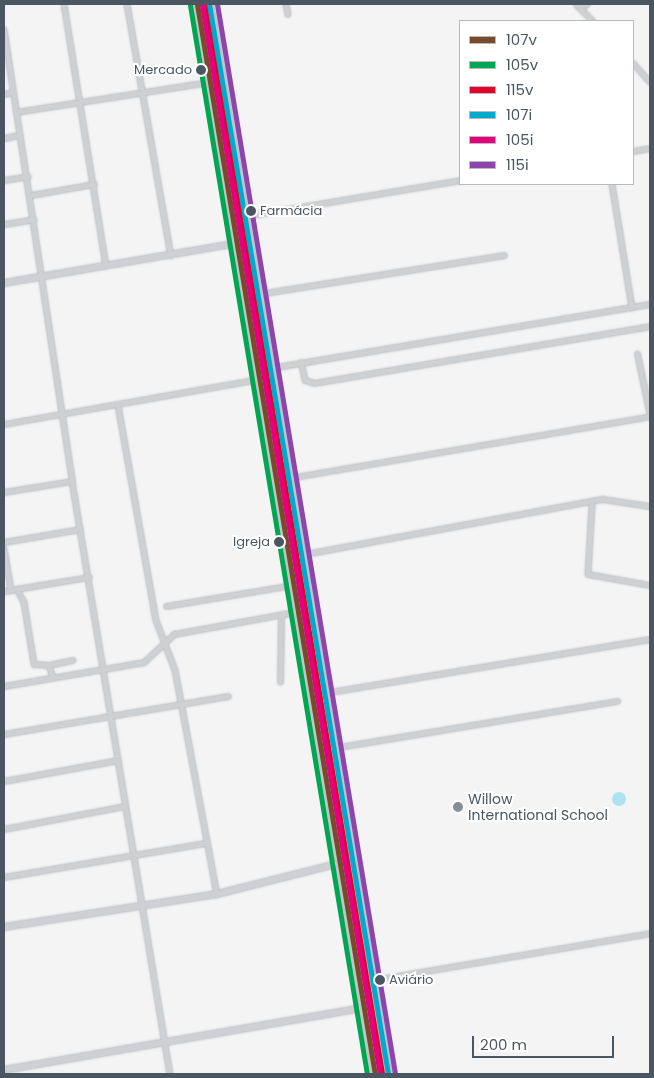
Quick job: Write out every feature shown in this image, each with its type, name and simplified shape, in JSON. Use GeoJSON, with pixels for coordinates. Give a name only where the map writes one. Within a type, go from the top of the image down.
{"type":"FeatureCollection","features":[{"type":"Feature","properties":{"kind":"highway"},"geometry":{"type":"LineString","coordinates":[[197,4],[375,1074]]}},
{"type":"Feature","properties":{"kind":"highway"},"geometry":{"type":"LineString","coordinates":[[209,4],[388,1074]]}},
{"type":"Feature","properties":{"kind":"street"},"geometry":{"type":"LineString","coordinates":[[64,4],[106,266]]}},
{"type":"Feature","properties":{"kind":"street"},"geometry":{"type":"LineString","coordinates":[[128,4],[170,255]]}},
{"type":"Feature","properties":{"kind":"street"},"geometry":{"type":"LineString","coordinates":[[286,4],[288,14]]}},
{"type":"Feature","properties":{"kind":"street"},"geometry":{"type":"LineString","coordinates":[[576,4],[592,20]]}},
{"type":"Feature","properties":{"kind":"street"},"geometry":{"type":"LineString","coordinates":[[580,8],[587,4]]}},
{"type":"Feature","properties":{"kind":"street"},"geometry":{"type":"LineString","coordinates":[[4,29],[5,51],[31,195],[61,414],[170,1074]]}},
{"type":"Feature","properties":{"kind":"street"},"geometry":{"type":"LineString","coordinates":[[634,64],[650,82]]}},
{"type":"Feature","properties":{"kind":"street"},"geometry":{"type":"LineString","coordinates":[[16,112],[209,82]]}},
{"type":"Feature","properties":{"kind":"street"},"geometry":{"type":"LineString","coordinates":[[4,94],[13,92]]}},
{"type":"Feature","properties":{"kind":"street"},"geometry":{"type":"LineString","coordinates":[[4,138],[20,135]]}},
{"type":"Feature","properties":{"kind":"street"},"geometry":{"type":"LineString","coordinates":[[634,151],[650,148]]}},
{"type":"Feature","properties":{"kind":"street"},"geometry":{"type":"LineString","coordinates":[[4,180],[28,176]]}},
{"type":"Feature","properties":{"kind":"street"},"geometry":{"type":"LineString","coordinates":[[234,218],[459,180]]}},
{"type":"Feature","properties":{"kind":"street"},"geometry":{"type":"LineString","coordinates":[[31,195],[94,184]]}},
{"type":"Feature","properties":{"kind":"street"},"geometry":{"type":"LineString","coordinates":[[612,185],[632,307]]}},
{"type":"Feature","properties":{"kind":"street"},"geometry":{"type":"LineString","coordinates":[[4,224],[34,219]]}},
{"type":"Feature","properties":{"kind":"street"},"geometry":{"type":"LineString","coordinates":[[4,283],[250,240]]}},
{"type":"Feature","properties":{"kind":"street"},"geometry":{"type":"LineString","coordinates":[[258,294],[504,255]]}},
{"type":"Feature","properties":{"kind":"street"},"geometry":{"type":"LineString","coordinates":[[259,370],[650,304]]}},
{"type":"Feature","properties":{"kind":"street"},"geometry":{"type":"LineString","coordinates":[[301,362],[305,380],[314,383],[650,326]]}},
{"type":"Feature","properties":{"kind":"street"},"geometry":{"type":"LineString","coordinates":[[289,478],[650,416],[637,354]]}},
{"type":"Feature","properties":{"kind":"street"},"geometry":{"type":"LineString","coordinates":[[4,424],[271,377]]}},
{"type":"Feature","properties":{"kind":"street"},"geometry":{"type":"LineString","coordinates":[[118,405],[156,620],[181,704],[217,894]]}},
{"type":"Feature","properties":{"kind":"street"},"geometry":{"type":"LineString","coordinates":[[4,492],[72,481]]}},
{"type":"Feature","properties":{"kind":"street"},"geometry":{"type":"LineString","coordinates":[[289,557],[592,505],[603,499],[650,506]]}},
{"type":"Feature","properties":{"kind":"street"},"geometry":{"type":"LineString","coordinates":[[592,505],[588,574],[650,585]]}},
{"type":"Feature","properties":{"kind":"street"},"geometry":{"type":"LineString","coordinates":[[4,542],[80,529]]}},
{"type":"Feature","properties":{"kind":"street"},"geometry":{"type":"LineString","coordinates":[[4,548],[14,589],[24,602],[34,664],[49,665],[72,660]]}},
{"type":"Feature","properties":{"kind":"street"},"geometry":{"type":"LineString","coordinates":[[4,591],[89,577]]}},
{"type":"Feature","properties":{"kind":"street"},"geometry":{"type":"LineString","coordinates":[[166,606],[294,585]]}},
{"type":"Feature","properties":{"kind":"street"},"geometry":{"type":"LineString","coordinates":[[4,686],[149,660],[164,642],[200,628],[311,609]]}},
{"type":"Feature","properties":{"kind":"street"},"geometry":{"type":"LineString","coordinates":[[280,615],[280,682]]}},
{"type":"Feature","properties":{"kind":"street"},"geometry":{"type":"LineString","coordinates":[[324,694],[650,639]]}},
{"type":"Feature","properties":{"kind":"street"},"geometry":{"type":"LineString","coordinates":[[49,665],[53,677]]}},
{"type":"Feature","properties":{"kind":"street"},"geometry":{"type":"LineString","coordinates":[[4,734],[228,696]]}},
{"type":"Feature","properties":{"kind":"street"},"geometry":{"type":"LineString","coordinates":[[333,748],[617,700]]}},
{"type":"Feature","properties":{"kind":"street"},"geometry":{"type":"LineString","coordinates":[[4,781],[118,760]]}},
{"type":"Feature","properties":{"kind":"street"},"geometry":{"type":"LineString","coordinates":[[4,829],[125,806]]}},
{"type":"Feature","properties":{"kind":"street"},"geometry":{"type":"LineString","coordinates":[[4,877],[206,843]]}},
{"type":"Feature","properties":{"kind":"street"},"geometry":{"type":"LineString","coordinates":[[4,927],[142,904],[217,894],[340,863]]}},
{"type":"Feature","properties":{"kind":"street"},"geometry":{"type":"LineString","coordinates":[[361,982],[650,933]]}},
{"type":"Feature","properties":{"kind":"street"},"geometry":{"type":"LineString","coordinates":[[4,1070],[165,1045],[376,1006]]}},
{"type":"Feature","properties":{"kind":"water"},"geometry":{"type":"Polygon","coordinates":[[[616,792],[622,792],[626,799],[622,806],[616,806],[612,802],[612,796],[616,792]]]}},
{"type":"Feature","properties":{"kind":"transit line","name":"107v"},"geometry":{"type":"LineString","coordinates":[[197,4],[375,1074]]}},
{"type":"Feature","properties":{"kind":"transit line","name":"115v"},"geometry":{"type":"LineString","coordinates":[[205,4],[382,1073]]}},
{"type":"Feature","properties":{"kind":"transit line","name":"107i"},"geometry":{"type":"LineString","coordinates":[[209,4],[388,1074]]}},
{"type":"Feature","properties":{"kind":"transit line","name":"115i"},"geometry":{"type":"LineString","coordinates":[[217,4],[395,1073]]}},
{"type":"Feature","properties":{"kind":"transit line","name":"105v"},"geometry":{"type":"LineString","coordinates":[[190,5],[367,1074]]}},
{"type":"Feature","properties":{"kind":"transit line","name":"105i"},"geometry":{"type":"LineString","coordinates":[[202,5],[380,1074]]}},
{"type":"Feature","properties":{"kind":"place","name":"Mercado"},"geometry":{"type":"Point","coordinates":[201,70]}},
{"type":"Feature","properties":{"kind":"place","name":"Farmácia"},"geometry":{"type":"Point","coordinates":[251,211]}},
{"type":"Feature","properties":{"kind":"place","name":"Igreja"},"geometry":{"type":"Point","coordinates":[279,542]}},
{"type":"Feature","properties":{"kind":"place","name":"Willow International School"},"geometry":{"type":"Point","coordinates":[458,807]}},
{"type":"Feature","properties":{"kind":"place","name":"Aviário"},"geometry":{"type":"Point","coordinates":[380,980]}}]}
